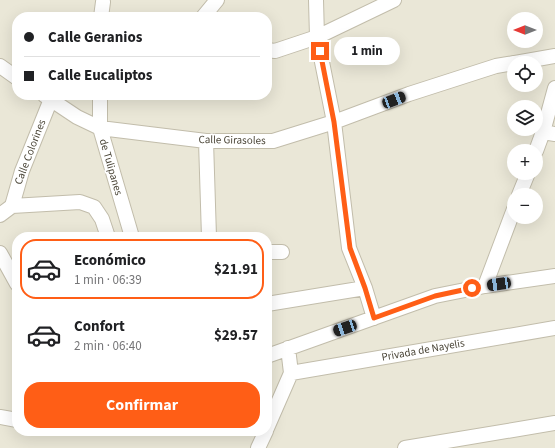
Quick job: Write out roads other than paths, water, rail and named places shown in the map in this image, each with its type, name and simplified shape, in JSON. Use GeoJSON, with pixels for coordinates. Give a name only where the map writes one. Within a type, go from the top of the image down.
{"type":"FeatureCollection","features":[{"type":"Feature","properties":{"kind":"street"},"geometry":{"type":"LineString","coordinates":[[207,12],[217,0]]}},
{"type":"Feature","properties":{"kind":"street"},"geometry":{"type":"LineString","coordinates":[[316,0],[317,37],[334,122],[350,248],[365,288],[374,318]]}},
{"type":"Feature","properties":{"kind":"street"},"geometry":{"type":"LineString","coordinates":[[272,51],[275,51],[317,37],[394,0]]}},
{"type":"Feature","properties":{"kind":"street"},"geometry":{"type":"LineString","coordinates":[[101,12],[102,2]]}},
{"type":"Feature","properties":{"kind":"street","name":"Calle Girasoles"},"geometry":{"type":"LineString","coordinates":[[543,58],[555,56]]}},
{"type":"Feature","properties":{"kind":"street","name":"Calle Girasoles"},"geometry":{"type":"LineString","coordinates":[[52,100],[77,117],[100,128],[206,141],[273,141],[334,122],[409,94],[496,66],[507,64]]}},
{"type":"Feature","properties":{"kind":"street"},"geometry":{"type":"LineString","coordinates":[[0,66],[12,74]]}},
{"type":"Feature","properties":{"kind":"street"},"geometry":{"type":"LineString","coordinates":[[541,144],[549,133],[555,88]]}},
{"type":"Feature","properties":{"kind":"street","name":"Calle Colorines"},"geometry":{"type":"LineString","coordinates":[[12,206],[46,100]]}},
{"type":"Feature","properties":{"kind":"street","name":"de Tulipanes"},"geometry":{"type":"LineString","coordinates":[[100,100],[100,128],[131,232]]}},
{"type":"Feature","properties":{"kind":"street"},"geometry":{"type":"LineString","coordinates":[[206,141],[209,232]]}},
{"type":"Feature","properties":{"kind":"street"},"geometry":{"type":"LineString","coordinates":[[0,215],[12,206],[80,202],[94,207],[102,219],[106,232]]}},
{"type":"Feature","properties":{"kind":"street"},"geometry":{"type":"LineString","coordinates":[[485,286],[508,224]]}},
{"type":"Feature","properties":{"kind":"street"},"geometry":{"type":"LineString","coordinates":[[0,253],[12,275]]}},
{"type":"Feature","properties":{"kind":"street"},"geometry":{"type":"LineString","coordinates":[[272,354],[435,296],[485,286],[555,276]]}},
{"type":"Feature","properties":{"kind":"street"},"geometry":{"type":"LineString","coordinates":[[272,303],[365,288]]}},
{"type":"Feature","properties":{"kind":"street","name":"Privada de Nayelis"},"geometry":{"type":"LineString","coordinates":[[291,373],[555,328]]}},
{"type":"Feature","properties":{"kind":"street"},"geometry":{"type":"LineString","coordinates":[[272,417],[291,373],[288,348]]}},
{"type":"Feature","properties":{"kind":"street"},"geometry":{"type":"LineString","coordinates":[[0,417],[12,419]]}},
{"type":"Feature","properties":{"kind":"street"},"geometry":{"type":"LineString","coordinates":[[405,448],[555,423]]}},
{"type":"Feature","properties":{"kind":"street"},"geometry":{"type":"LineString","coordinates":[[258,448],[264,436]]}}]}
